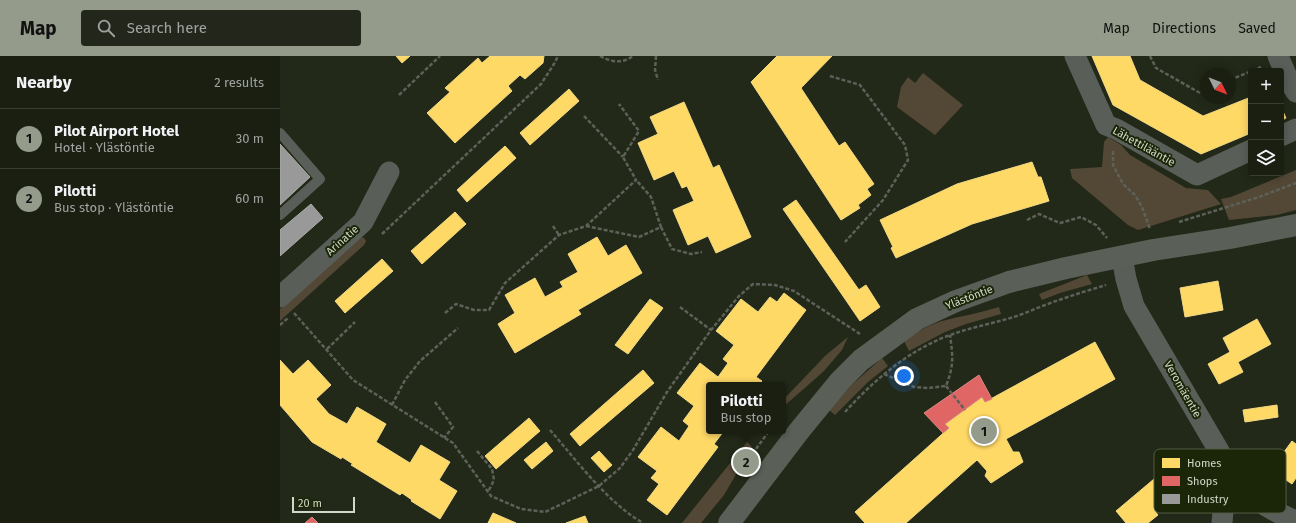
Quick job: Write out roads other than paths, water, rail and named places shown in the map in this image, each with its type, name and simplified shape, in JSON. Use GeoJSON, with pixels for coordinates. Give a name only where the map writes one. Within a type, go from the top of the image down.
{"type":"FeatureCollection","features":[{"type":"Feature","properties":{"kind":"street","name":"Lähettilääntie"},"geometry":{"type":"LineString","coordinates":[[1075,56],[1106,125],[1116,129],[1197,175],[1248,151]]}},
{"type":"Feature","properties":{"kind":"street"},"geometry":{"type":"LineString","coordinates":[[1272,60],[1288,79],[1296,92]]}},
{"type":"Feature","properties":{"kind":"street"},"geometry":{"type":"LineString","coordinates":[[1284,135],[1296,129]]}},
{"type":"Feature","properties":{"kind":"street","name":"Arinatie"},"geometry":{"type":"LineString","coordinates":[[280,297],[363,222],[389,172]]}},
{"type":"Feature","properties":{"kind":"street","name":"Ylästöntie"},"geometry":{"type":"LineString","coordinates":[[729,523],[840,381],[862,360],[917,319],[956,301],[1009,282],[1066,268],[1116,250],[1153,250],[1230,238],[1296,225]]}},
{"type":"Feature","properties":{"kind":"street","name":"Veromäentie"},"geometry":{"type":"LineString","coordinates":[[1116,250],[1134,306],[1219,449]]}},
{"type":"Feature","properties":{"kind":"street"},"geometry":{"type":"LineString","coordinates":[[1222,523],[1223,513]]}},
{"type":"Feature","properties":{"kind":"street"},"geometry":{"type":"LineString","coordinates":[[1279,513],[1296,521]]}},
{"type":"Feature","properties":{"kind":"lane"},"geometry":{"type":"LineString","coordinates":[[280,133],[320,179],[280,215]]}},
{"type":"Feature","properties":{"kind":"place","name":"Pilot Airport Hotel"},"geometry":{"type":"Point","coordinates":[984,431]}},
{"type":"Feature","properties":{"kind":"place","name":"Pilotti"},"geometry":{"type":"Point","coordinates":[746,462]}}]}
